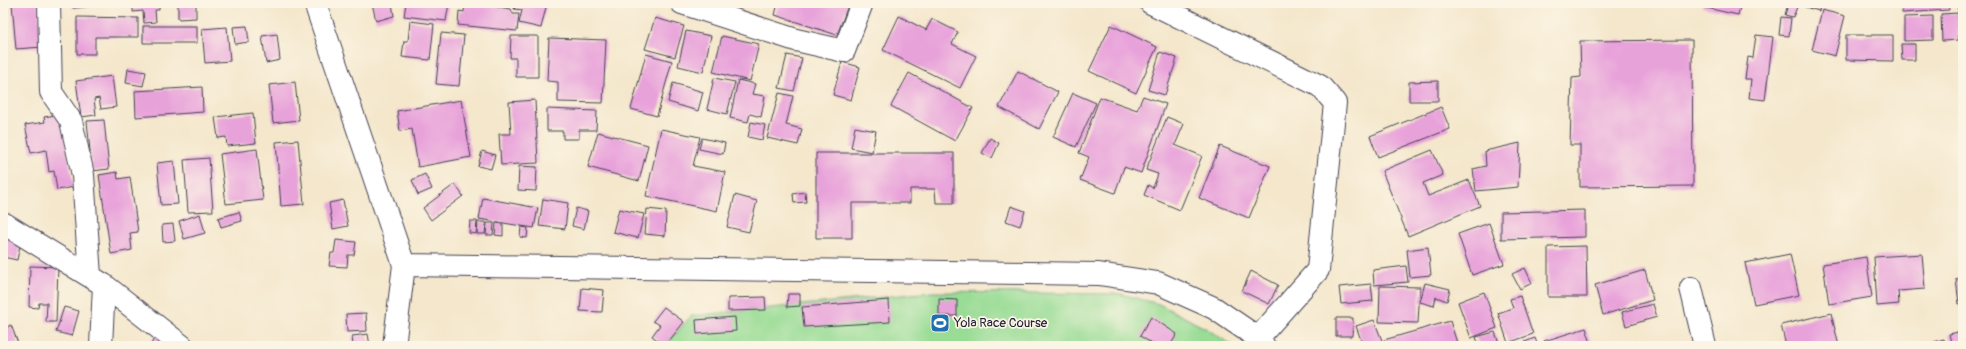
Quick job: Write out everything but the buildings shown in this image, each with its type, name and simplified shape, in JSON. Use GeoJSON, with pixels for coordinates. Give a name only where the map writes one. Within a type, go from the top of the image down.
{"type":"FeatureCollection","features":[{"type":"Feature","properties":{"kind":"street"},"geometry":{"type":"LineString","coordinates":[[49,3],[51,92],[71,121],[83,175],[97,281],[101,346]]}},
{"type":"Feature","properties":{"kind":"street"},"geometry":{"type":"LineString","coordinates":[[315,3],[404,265],[394,346]]}},
{"type":"Feature","properties":{"kind":"street"},"geometry":{"type":"LineString","coordinates":[[682,3],[796,40],[844,51],[862,3]]}},
{"type":"Feature","properties":{"kind":"street"},"geometry":{"type":"LineString","coordinates":[[404,265],[1099,274],[1158,283],[1214,308],[1261,342],[1318,270],[1335,103],[1320,86],[1162,5]]}},
{"type":"Feature","properties":{"kind":"street"},"geometry":{"type":"LineString","coordinates":[[3,224],[97,281],[182,346]]}},
{"type":"Feature","properties":{"kind":"street"},"geometry":{"type":"LineString","coordinates":[[1691,288],[1705,346]]}},
{"type":"Feature","properties":{"kind":"green space","name":"Yola Race Course"},"geometry":{"type":"Polygon","coordinates":[[[932,292],[1121,294],[1159,304],[1207,329],[1233,346],[665,346],[691,316],[932,292]]]}},
{"type":"Feature","properties":{"kind":"place","name":"Yola Race Course"},"geometry":{"type":"Point","coordinates":[940,323]}}]}
